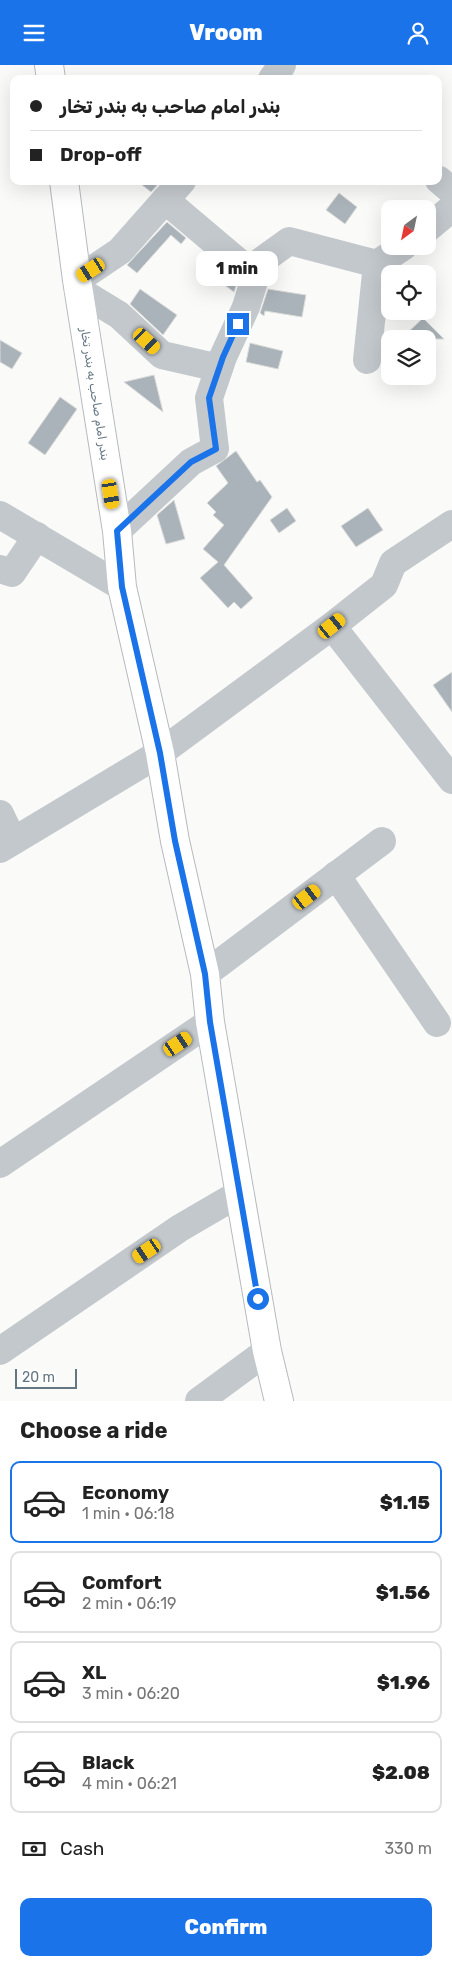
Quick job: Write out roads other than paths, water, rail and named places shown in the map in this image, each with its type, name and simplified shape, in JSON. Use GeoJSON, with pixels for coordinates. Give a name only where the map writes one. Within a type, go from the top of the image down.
{"type":"FeatureCollection","features":[{"type":"Feature","properties":{"kind":"main road","name":"بندر امام صاحب به بندر تخار"},"geometry":{"type":"LineString","coordinates":[[65,185],[78,285],[117,531],[122,587],[160,753],[175,841],[205,974],[210,1022],[267,1351],[279,1401]]}},
{"type":"Feature","properties":{"kind":"street"},"geometry":{"type":"LineString","coordinates":[[442,183],[452,191]]}},
{"type":"Feature","properties":{"kind":"street"},"geometry":{"type":"LineString","coordinates":[[219,368],[162,355],[119,315],[78,285],[120,251],[174,191],[255,276]]}},
{"type":"Feature","properties":{"kind":"street"},"geometry":{"type":"LineString","coordinates":[[436,221],[452,208]]}},
{"type":"Feature","properties":{"kind":"street"},"geometry":{"type":"LineString","coordinates":[[117,531],[191,462],[216,449],[209,398],[219,368],[246,307],[260,262],[289,241],[377,264],[390,255]]}},
{"type":"Feature","properties":{"kind":"street"},"geometry":{"type":"LineString","coordinates":[[367,360],[377,264]]}},
{"type":"Feature","properties":{"kind":"street"},"geometry":{"type":"LineString","coordinates":[[0,515],[122,587]]}},
{"type":"Feature","properties":{"kind":"street"},"geometry":{"type":"LineString","coordinates":[[0,814],[7,845],[160,753],[332,626],[384,585],[393,563],[452,524]]}},
{"type":"Feature","properties":{"kind":"street"},"geometry":{"type":"LineString","coordinates":[[0,569],[12,573],[37,536]]}},
{"type":"Feature","properties":{"kind":"street"},"geometry":{"type":"LineString","coordinates":[[332,626],[452,780]]}},
{"type":"Feature","properties":{"kind":"street"},"geometry":{"type":"LineString","coordinates":[[205,974],[382,841]]}},
{"type":"Feature","properties":{"kind":"street"},"geometry":{"type":"LineString","coordinates":[[336,875],[437,1023]]}},
{"type":"Feature","properties":{"kind":"street"},"geometry":{"type":"LineString","coordinates":[[0,1164],[210,1022]]}},
{"type":"Feature","properties":{"kind":"street"},"geometry":{"type":"LineString","coordinates":[[0,1351],[180,1229],[240,1193]]}},
{"type":"Feature","properties":{"kind":"street"},"geometry":{"type":"LineString","coordinates":[[199,1401],[267,1351]]}}]}
